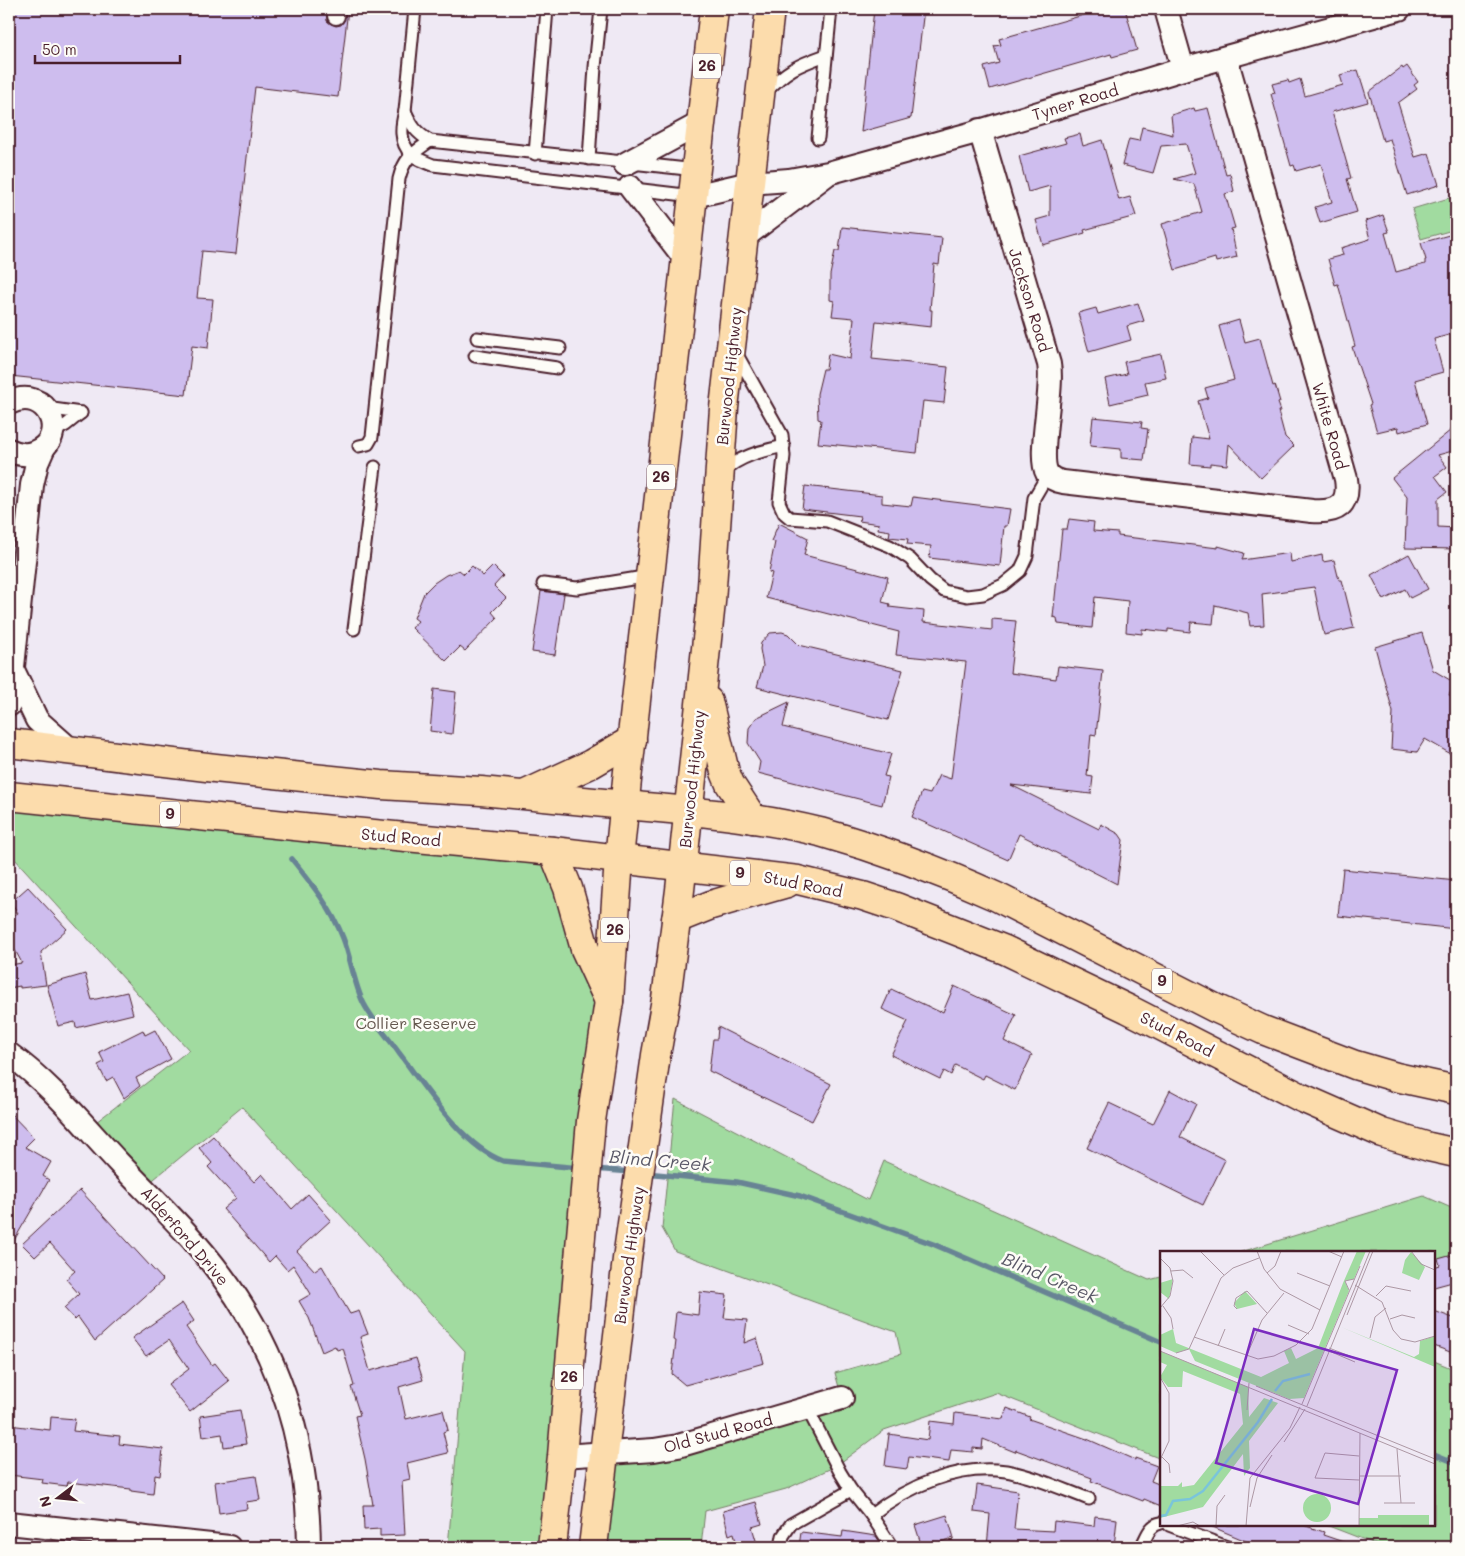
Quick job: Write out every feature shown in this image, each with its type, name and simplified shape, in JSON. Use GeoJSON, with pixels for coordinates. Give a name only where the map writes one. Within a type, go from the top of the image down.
{"type":"FeatureCollection","features":[{"type":"Feature","properties":{"kind":"main road","name":"26"},"geometry":{"type":"LineString","coordinates":[[552,1547],[562,1456],[593,1104],[610,1001],[625,805],[714,9]]}},
{"type":"Feature","properties":{"kind":"main road","name":"Burwood Highway"},"geometry":{"type":"LineString","coordinates":[[593,1547],[626,1268],[676,919],[704,680],[712,602],[724,408],[770,9]]}},
{"type":"Feature","properties":{"kind":"main road"},"geometry":{"type":"LineString","coordinates":[[704,680],[725,772],[730,784],[753,819]]}},
{"type":"Feature","properties":{"kind":"main road"},"geometry":{"type":"LineString","coordinates":[[524,795],[591,764],[632,740]]}},
{"type":"Feature","properties":{"kind":"main road","name":"9"},"geometry":{"type":"LineString","coordinates":[[9,743],[381,785],[524,795],[688,811],[753,819],[819,832],[932,869],[998,897],[1214,1008],[1263,1030],[1355,1065],[1396,1077],[1456,1090]]}},
{"type":"Feature","properties":{"kind":"main road","name":"Stud Road"},"geometry":{"type":"LineString","coordinates":[[9,796],[682,865],[798,880],[863,896],[1005,950],[1300,1097],[1382,1133],[1429,1148],[1456,1153]]}},
{"type":"Feature","properties":{"kind":"main road"},"geometry":{"type":"LineString","coordinates":[[553,851],[568,888],[585,949],[610,1001]]}},
{"type":"Feature","properties":{"kind":"main road"},"geometry":{"type":"LineString","coordinates":[[676,919],[711,905],[798,880]]}},
{"type":"Feature","properties":{"kind":"street"},"geometry":{"type":"LineString","coordinates":[[1166,9],[1184,69]]}},
{"type":"Feature","properties":{"kind":"street","name":"Tyner Road"},"geometry":{"type":"LineString","coordinates":[[695,183],[750,183],[789,180],[828,173],[1184,69],[1399,9]]}},
{"type":"Feature","properties":{"kind":"street","name":"White Road"},"geometry":{"type":"LineString","coordinates":[[1048,474],[1052,478],[1063,482],[1320,512],[1333,510],[1346,497],[1346,479],[1226,58]]}},
{"type":"Feature","properties":{"kind":"street"},"geometry":{"type":"LineString","coordinates":[[625,164],[701,123]]}},
{"type":"Feature","properties":{"kind":"street","name":"Jackson Road"},"geometry":{"type":"LineString","coordinates":[[980,130],[1050,364],[1051,384],[1044,461],[1048,474]]}},
{"type":"Feature","properties":{"kind":"street"},"geometry":{"type":"LineString","coordinates":[[743,238],[828,173]]}},
{"type":"Feature","properties":{"kind":"street"},"geometry":{"type":"LineString","coordinates":[[630,187],[686,260]]}},
{"type":"Feature","properties":{"kind":"street"},"geometry":{"type":"LineString","coordinates":[[9,403],[16,399],[32,399],[40,402],[46,408],[53,424],[37,463],[32,485],[9,705]]}},
{"type":"Feature","properties":{"kind":"street"},"geometry":{"type":"LineString","coordinates":[[9,450],[30,454],[48,440]]}},
{"type":"Feature","properties":{"kind":"street"},"geometry":{"type":"LineString","coordinates":[[13,670],[37,720],[72,751]]}},
{"type":"Feature","properties":{"kind":"street","name":"Alderford Drive"},"geometry":{"type":"LineString","coordinates":[[9,1054],[44,1083],[201,1250],[222,1275],[240,1303],[271,1362],[296,1430],[307,1507],[308,1547]]}},
{"type":"Feature","properties":{"kind":"street","name":"Old Stud Road"},"geometry":{"type":"LineString","coordinates":[[562,1456],[654,1450],[678,1446],[842,1398]]}},
{"type":"Feature","properties":{"kind":"street"},"geometry":{"type":"LineString","coordinates":[[9,1523],[228,1547]]}},
{"type":"Feature","properties":{"kind":"lane"},"geometry":{"type":"LineString","coordinates":[[415,9],[402,125],[402,134],[411,154],[432,166],[630,187],[695,183]]}},
{"type":"Feature","properties":{"kind":"lane"},"geometry":{"type":"LineString","coordinates":[[535,154],[547,9]]}},
{"type":"Feature","properties":{"kind":"lane"},"geometry":{"type":"LineString","coordinates":[[589,160],[601,9]]}},
{"type":"Feature","properties":{"kind":"lane"},"geometry":{"type":"LineString","coordinates":[[818,138],[832,9]]}},
{"type":"Feature","properties":{"kind":"lane"},"geometry":{"type":"LineString","coordinates":[[760,99],[785,73],[803,63],[826,55]]}},
{"type":"Feature","properties":{"kind":"lane"},"geometry":{"type":"LineString","coordinates":[[405,111],[412,126],[430,142],[625,164],[695,183]]}},
{"type":"Feature","properties":{"kind":"lane"},"geometry":{"type":"LineString","coordinates":[[359,446],[368,444],[372,437],[399,179],[402,166],[411,154],[430,142]]}},
{"type":"Feature","properties":{"kind":"lane"},"geometry":{"type":"LineString","coordinates":[[477,338],[555,348]]}},
{"type":"Feature","properties":{"kind":"lane"},"geometry":{"type":"LineString","coordinates":[[731,345],[779,428],[784,446],[779,499],[782,510],[790,518],[827,521],[890,546],[903,553],[944,591],[967,596],[983,594],[1004,585],[1020,571],[1027,556],[1034,498],[1048,474]]}},
{"type":"Feature","properties":{"kind":"lane"},"geometry":{"type":"LineString","coordinates":[[474,356],[552,367]]}},
{"type":"Feature","properties":{"kind":"lane"},"geometry":{"type":"LineString","coordinates":[[46,408],[81,413],[48,440]]}},
{"type":"Feature","properties":{"kind":"lane"},"geometry":{"type":"LineString","coordinates":[[720,475],[736,461],[784,446]]}},
{"type":"Feature","properties":{"kind":"lane"},"geometry":{"type":"LineString","coordinates":[[354,629],[375,466]]}},
{"type":"Feature","properties":{"kind":"lane"},"geometry":{"type":"LineString","coordinates":[[543,584],[577,588],[650,576]]}},
{"type":"Feature","properties":{"kind":"lane"},"geometry":{"type":"LineString","coordinates":[[807,1408],[836,1466],[892,1547]]}},
{"type":"Feature","properties":{"kind":"lane"},"geometry":{"type":"LineString","coordinates":[[871,1515],[902,1493],[930,1481],[965,1472],[986,1470],[1005,1471],[1028,1477],[1089,1499]]}},
{"type":"Feature","properties":{"kind":"lane"},"geometry":{"type":"LineString","coordinates":[[780,1547],[783,1536],[791,1524],[851,1490]]}},
{"type":"Feature","properties":{"kind":"lane"},"geometry":{"type":"LineString","coordinates":[[1141,1547],[1153,1526],[1160,1523]]}},
{"type":"Feature","properties":{"kind":"lane"},"geometry":{"type":"LineString","coordinates":[[1172,1526],[1227,1547]]}},
{"type":"Feature","properties":{"kind":"green space"},"geometry":{"type":"Polygon","coordinates":[[[1456,196],[1456,229],[1421,239],[1412,209],[1456,196]]]}},
{"type":"Feature","properties":{"kind":"green space","name":"Collier Reserve"},"geometry":{"type":"Polygon","coordinates":[[[9,796],[553,851],[609,1001],[552,1547],[448,1547],[465,1351],[242,1107],[143,1188],[87,1129],[189,1050],[14,858],[9,857],[9,796]]]}},
{"type":"Feature","properties":{"kind":"green space"},"geometry":{"type":"Polygon","coordinates":[[[675,1099],[868,1200],[884,1161],[1149,1280],[1160,1277],[1160,1459],[996,1393],[884,1430],[836,1466],[786,1489],[705,1511],[701,1547],[593,1547],[604,1454],[842,1398],[835,1373],[901,1354],[896,1332],[675,1251],[662,1228],[675,1099]]]}},
{"type":"Feature","properties":{"kind":"green space"},"geometry":{"type":"Polygon","coordinates":[[[1424,1196],[1456,1210],[1456,1255],[1435,1261],[1435,1251],[1244,1251],[1424,1196]]]}},
{"type":"Feature","properties":{"kind":"green space"},"geometry":{"type":"Polygon","coordinates":[[[1435,1361],[1456,1370],[1456,1547],[1383,1547],[1329,1526],[1435,1526],[1435,1361]]]}},
{"type":"Feature","properties":{"kind":"building"},"geometry":{"type":"Polygon","coordinates":[[[9,9],[326,9],[327,21],[336,26],[341,25],[344,21],[346,9],[348,9],[338,97],[255,87],[236,254],[202,251],[197,298],[213,299],[208,348],[192,346],[186,395],[10,376],[12,361],[9,361],[9,9]]]}},
{"type":"Feature","properties":{"kind":"building"},"geometry":{"type":"Polygon","coordinates":[[[874,9],[924,9],[911,118],[861,132],[874,9]]]}},
{"type":"Feature","properties":{"kind":"building"},"geometry":{"type":"Polygon","coordinates":[[[1105,9],[1125,9],[1137,50],[1112,57],[1111,54],[990,89],[984,67],[999,63],[994,46],[1001,45],[999,39],[1105,9]]]}},
{"type":"Feature","properties":{"kind":"building"},"geometry":{"type":"Polygon","coordinates":[[[1407,66],[1418,82],[1414,85],[1417,89],[1398,103],[1415,157],[1429,153],[1439,185],[1407,195],[1390,139],[1383,141],[1369,92],[1402,67],[1403,69],[1407,66]]]}},
{"type":"Feature","properties":{"kind":"building"},"geometry":{"type":"Polygon","coordinates":[[[1358,70],[1368,102],[1332,112],[1351,178],[1347,179],[1357,212],[1320,223],[1315,207],[1332,202],[1321,164],[1296,171],[1294,165],[1291,166],[1271,94],[1275,93],[1272,84],[1288,80],[1289,83],[1300,79],[1305,96],[1343,85],[1340,75],[1358,70]]]}},
{"type":"Feature","properties":{"kind":"building"},"geometry":{"type":"Polygon","coordinates":[[[1194,108],[1195,111],[1208,108],[1226,175],[1230,174],[1234,191],[1225,194],[1235,228],[1231,229],[1237,257],[1216,262],[1215,258],[1175,270],[1162,224],[1202,212],[1194,184],[1174,179],[1195,173],[1186,144],[1161,146],[1153,173],[1122,165],[1129,139],[1139,141],[1142,127],[1173,135],[1171,115],[1194,108]]]}},
{"type":"Feature","properties":{"kind":"building"},"geometry":{"type":"Polygon","coordinates":[[[1080,134],[1083,146],[1102,140],[1119,200],[1130,197],[1136,216],[1084,230],[1085,233],[1043,245],[1036,220],[1050,216],[1050,186],[1028,192],[1019,156],[1066,143],[1064,138],[1080,134]]]}},
{"type":"Feature","properties":{"kind":"building"},"geometry":{"type":"Polygon","coordinates":[[[1383,215],[1389,232],[1385,233],[1396,272],[1425,264],[1426,260],[1421,243],[1456,233],[1456,333],[1434,339],[1443,372],[1415,380],[1427,424],[1399,432],[1398,427],[1377,432],[1369,405],[1371,404],[1352,347],[1355,346],[1338,284],[1335,285],[1328,259],[1343,255],[1341,248],[1370,239],[1365,221],[1383,215]]]}},
{"type":"Feature","properties":{"kind":"building"},"geometry":{"type":"Polygon","coordinates":[[[842,227],[942,238],[939,265],[934,264],[930,310],[932,310],[931,327],[876,321],[872,359],[948,367],[944,403],[923,401],[917,453],[818,443],[821,420],[818,419],[817,394],[823,369],[826,369],[828,354],[850,359],[854,318],[832,316],[834,301],[830,300],[830,275],[835,251],[839,251],[842,227]]]}},
{"type":"Feature","properties":{"kind":"building"},"geometry":{"type":"Polygon","coordinates":[[[1138,303],[1144,321],[1127,326],[1131,340],[1089,352],[1078,313],[1096,308],[1098,314],[1138,303]]]}},
{"type":"Feature","properties":{"kind":"building"},"geometry":{"type":"Polygon","coordinates":[[[1239,320],[1245,342],[1260,338],[1273,386],[1275,385],[1280,402],[1278,403],[1281,411],[1278,411],[1285,437],[1294,446],[1261,478],[1229,444],[1227,465],[1210,463],[1210,466],[1190,464],[1192,437],[1209,439],[1198,401],[1208,398],[1205,388],[1234,380],[1219,326],[1239,320]]]}},
{"type":"Feature","properties":{"kind":"building"},"geometry":{"type":"Polygon","coordinates":[[[1161,354],[1166,378],[1145,382],[1148,395],[1110,404],[1105,379],[1127,374],[1124,362],[1161,354]]]}},
{"type":"Feature","properties":{"kind":"building"},"geometry":{"type":"Polygon","coordinates":[[[1093,417],[1142,422],[1141,428],[1148,429],[1144,460],[1121,458],[1121,449],[1090,446],[1093,417]]]}},
{"type":"Feature","properties":{"kind":"building"},"geometry":{"type":"Polygon","coordinates":[[[1456,426],[1456,450],[1438,455],[1447,467],[1435,476],[1447,492],[1438,499],[1438,527],[1456,528],[1456,549],[1405,548],[1407,497],[1392,478],[1456,426]]]}},
{"type":"Feature","properties":{"kind":"building"},"geometry":{"type":"Polygon","coordinates":[[[805,486],[882,495],[882,503],[911,506],[913,497],[1010,509],[1007,526],[1004,526],[1000,566],[929,558],[931,546],[907,544],[908,539],[889,537],[890,531],[878,529],[879,524],[859,521],[860,516],[802,509],[805,486]]]}},
{"type":"Feature","properties":{"kind":"building"},"geometry":{"type":"Polygon","coordinates":[[[1069,519],[1094,522],[1093,531],[1118,533],[1118,536],[1218,548],[1218,546],[1244,553],[1242,560],[1290,553],[1291,562],[1322,555],[1323,562],[1334,560],[1339,580],[1342,580],[1354,628],[1324,635],[1314,587],[1262,594],[1264,625],[1250,626],[1248,613],[1215,605],[1213,624],[1191,622],[1190,632],[1168,629],[1168,632],[1142,629],[1142,634],[1126,632],[1128,601],[1095,597],[1092,628],[1058,624],[1057,618],[1053,617],[1062,529],[1067,529],[1069,519]]]}},
{"type":"Feature","properties":{"kind":"building"},"geometry":{"type":"Polygon","coordinates":[[[779,523],[808,538],[804,555],[888,577],[882,602],[890,604],[889,607],[924,611],[923,622],[992,630],[992,619],[1016,621],[1010,673],[1056,679],[1058,666],[1103,671],[1096,735],[1091,734],[1087,776],[1093,777],[1091,794],[1011,785],[1099,829],[1101,824],[1119,834],[1123,840],[1117,884],[1019,834],[1008,860],[912,817],[922,792],[930,794],[939,775],[951,779],[966,662],[896,655],[899,632],[766,598],[772,573],[769,572],[775,542],[771,541],[779,523]]]}},
{"type":"Feature","properties":{"kind":"building"},"geometry":{"type":"Polygon","coordinates":[[[1409,554],[1428,589],[1410,598],[1405,589],[1384,600],[1371,575],[1409,554]]]}},
{"type":"Feature","properties":{"kind":"building"},"geometry":{"type":"Polygon","coordinates":[[[472,566],[483,576],[493,566],[503,576],[494,586],[506,598],[492,612],[497,618],[465,651],[460,647],[446,661],[412,628],[418,621],[414,618],[424,593],[434,583],[446,575],[459,570],[464,574],[472,566]]]}},
{"type":"Feature","properties":{"kind":"building"},"geometry":{"type":"Polygon","coordinates":[[[541,591],[564,594],[555,655],[532,652],[541,591]]]}},
{"type":"Feature","properties":{"kind":"building"},"geometry":{"type":"Polygon","coordinates":[[[782,632],[788,634],[799,645],[903,670],[888,720],[757,687],[763,666],[760,649],[761,643],[770,633],[782,632]]]}},
{"type":"Feature","properties":{"kind":"building"},"geometry":{"type":"Polygon","coordinates":[[[1422,633],[1433,670],[1455,683],[1449,695],[1456,699],[1456,757],[1425,739],[1417,752],[1391,749],[1393,712],[1375,647],[1422,633]]]}},
{"type":"Feature","properties":{"kind":"building"},"geometry":{"type":"Polygon","coordinates":[[[434,689],[456,692],[452,734],[430,731],[434,689]]]}},
{"type":"Feature","properties":{"kind":"building"},"geometry":{"type":"Polygon","coordinates":[[[789,702],[783,727],[891,754],[884,776],[889,777],[882,805],[758,773],[760,762],[748,743],[749,728],[756,718],[789,702]]]}},
{"type":"Feature","properties":{"kind":"building"},"geometry":{"type":"Polygon","coordinates":[[[1343,869],[1456,881],[1456,929],[1338,916],[1343,869]]]}},
{"type":"Feature","properties":{"kind":"building"},"geometry":{"type":"Polygon","coordinates":[[[28,887],[67,929],[41,952],[46,985],[9,988],[9,965],[22,963],[9,939],[9,918],[18,913],[11,902],[28,887]]]}},
{"type":"Feature","properties":{"kind":"building"},"geometry":{"type":"Polygon","coordinates":[[[85,974],[92,1000],[127,992],[133,1014],[76,1028],[75,1022],[58,1026],[47,985],[85,974]]]}},
{"type":"Feature","properties":{"kind":"building"},"geometry":{"type":"Polygon","coordinates":[[[954,986],[1016,1015],[1004,1041],[1032,1055],[1015,1090],[985,1075],[983,1079],[955,1065],[951,1075],[944,1071],[940,1079],[891,1055],[908,1021],[882,1009],[891,989],[943,1012],[954,986]]]}},
{"type":"Feature","properties":{"kind":"building"},"geometry":{"type":"Polygon","coordinates":[[[718,1027],[831,1084],[812,1121],[709,1071],[713,1039],[717,1039],[718,1027]]]}},
{"type":"Feature","properties":{"kind":"building"},"geometry":{"type":"Polygon","coordinates":[[[143,1030],[145,1035],[155,1030],[171,1059],[136,1078],[140,1086],[124,1098],[113,1077],[106,1081],[98,1065],[104,1062],[99,1052],[143,1030]]]}},
{"type":"Feature","properties":{"kind":"building"},"geometry":{"type":"Polygon","coordinates":[[[1170,1090],[1196,1104],[1180,1137],[1225,1160],[1203,1205],[1087,1148],[1109,1103],[1153,1124],[1170,1090]]]}},
{"type":"Feature","properties":{"kind":"building"},"geometry":{"type":"Polygon","coordinates":[[[9,1112],[34,1138],[25,1147],[51,1162],[43,1176],[49,1180],[9,1249],[9,1112]]]}},
{"type":"Feature","properties":{"kind":"building"},"geometry":{"type":"Polygon","coordinates":[[[213,1136],[254,1182],[262,1174],[292,1209],[308,1194],[331,1220],[297,1251],[315,1271],[322,1266],[350,1314],[359,1311],[368,1334],[360,1337],[370,1371],[416,1358],[423,1380],[399,1387],[406,1419],[443,1410],[448,1430],[443,1432],[448,1453],[407,1463],[410,1479],[402,1481],[405,1535],[380,1536],[380,1529],[364,1530],[363,1505],[373,1505],[355,1416],[360,1415],[351,1387],[354,1386],[343,1348],[337,1350],[335,1346],[322,1352],[309,1318],[299,1301],[311,1294],[293,1265],[287,1270],[275,1256],[269,1262],[223,1209],[236,1198],[208,1167],[212,1163],[199,1148],[213,1136]]]}},
{"type":"Feature","properties":{"kind":"building"},"geometry":{"type":"Polygon","coordinates":[[[80,1190],[163,1280],[95,1341],[78,1317],[75,1320],[64,1308],[79,1294],[66,1279],[75,1271],[50,1243],[35,1257],[22,1244],[80,1190]]]}},
{"type":"Feature","properties":{"kind":"building"},"geometry":{"type":"Polygon","coordinates":[[[1456,1254],[1456,1281],[1435,1287],[1435,1267],[1440,1265],[1438,1259],[1456,1254]]]}},
{"type":"Feature","properties":{"kind":"building"},"geometry":{"type":"Polygon","coordinates":[[[700,1292],[727,1295],[724,1318],[747,1320],[744,1343],[757,1338],[764,1363],[685,1385],[672,1374],[676,1341],[673,1340],[676,1312],[698,1315],[700,1292]]]}},
{"type":"Feature","properties":{"kind":"building"},"geometry":{"type":"Polygon","coordinates":[[[182,1303],[194,1321],[186,1327],[212,1365],[215,1363],[229,1381],[190,1412],[168,1385],[189,1369],[169,1340],[146,1356],[132,1338],[182,1303]]]}},
{"type":"Feature","properties":{"kind":"building"},"geometry":{"type":"Polygon","coordinates":[[[1435,1311],[1456,1319],[1456,1343],[1453,1353],[1435,1346],[1435,1311]]]}},
{"type":"Feature","properties":{"kind":"building"},"geometry":{"type":"Polygon","coordinates":[[[1007,1408],[1030,1417],[1029,1419],[1087,1439],[1135,1460],[1135,1458],[1157,1466],[1151,1481],[1160,1485],[1160,1506],[1091,1481],[1092,1478],[983,1439],[982,1449],[973,1448],[973,1452],[951,1450],[949,1462],[909,1457],[907,1469],[885,1466],[889,1434],[928,1440],[930,1421],[954,1424],[955,1413],[1003,1419],[1007,1408]]]}},
{"type":"Feature","properties":{"kind":"building"},"geometry":{"type":"Polygon","coordinates":[[[240,1410],[246,1444],[224,1447],[222,1434],[203,1437],[200,1416],[240,1410]]]}},
{"type":"Feature","properties":{"kind":"building"},"geometry":{"type":"Polygon","coordinates":[[[51,1417],[75,1419],[73,1431],[120,1436],[119,1444],[163,1449],[160,1476],[155,1475],[153,1494],[131,1491],[131,1489],[68,1482],[67,1486],[42,1483],[43,1479],[9,1475],[9,1425],[50,1430],[51,1417]]]}},
{"type":"Feature","properties":{"kind":"building"},"geometry":{"type":"Polygon","coordinates":[[[256,1476],[260,1500],[246,1502],[247,1509],[219,1513],[215,1482],[256,1476]]]}},
{"type":"Feature","properties":{"kind":"building"},"geometry":{"type":"Polygon","coordinates":[[[977,1485],[1018,1491],[1014,1529],[1053,1531],[1054,1521],[1094,1526],[1095,1516],[1117,1519],[1114,1547],[1075,1544],[1075,1547],[987,1547],[990,1514],[974,1512],[977,1485]]]}},
{"type":"Feature","properties":{"kind":"building"},"geometry":{"type":"Polygon","coordinates":[[[756,1502],[762,1524],[752,1527],[758,1547],[737,1547],[734,1533],[729,1535],[723,1511],[756,1502]]]}},
{"type":"Feature","properties":{"kind":"building"},"geometry":{"type":"Polygon","coordinates":[[[947,1515],[954,1538],[940,1542],[942,1547],[922,1547],[915,1525],[947,1515]]]}},
{"type":"Feature","properties":{"kind":"building"},"geometry":{"type":"Polygon","coordinates":[[[1210,1526],[1306,1526],[1324,1532],[1323,1535],[1352,1545],[1352,1547],[1252,1547],[1253,1544],[1210,1526]]]}},
{"type":"Feature","properties":{"kind":"building"},"geometry":{"type":"Polygon","coordinates":[[[843,1531],[876,1536],[883,1547],[799,1547],[801,1532],[842,1537],[843,1531]]]}},
{"type":"Feature","properties":{"kind":"waterway","name":"Blind Creek"},"geometry":{"type":"LineString","coordinates":[[292,859],[321,897],[333,917],[346,946],[361,997],[368,1010],[445,1114],[473,1143],[503,1161],[580,1168]]}},
{"type":"Feature","properties":{"kind":"waterway","name":"Blind Creek"},"geometry":{"type":"LineString","coordinates":[[594,1169],[632,1172]]}},
{"type":"Feature","properties":{"kind":"waterway","name":"Blind Creek"},"geometry":{"type":"LineString","coordinates":[[646,1173],[737,1182],[800,1196],[933,1244],[1160,1342]]}},
{"type":"Feature","properties":{"kind":"waterway","name":"Blind Creek"},"geometry":{"type":"LineString","coordinates":[[1435,1454],[1456,1463]]}}]}
